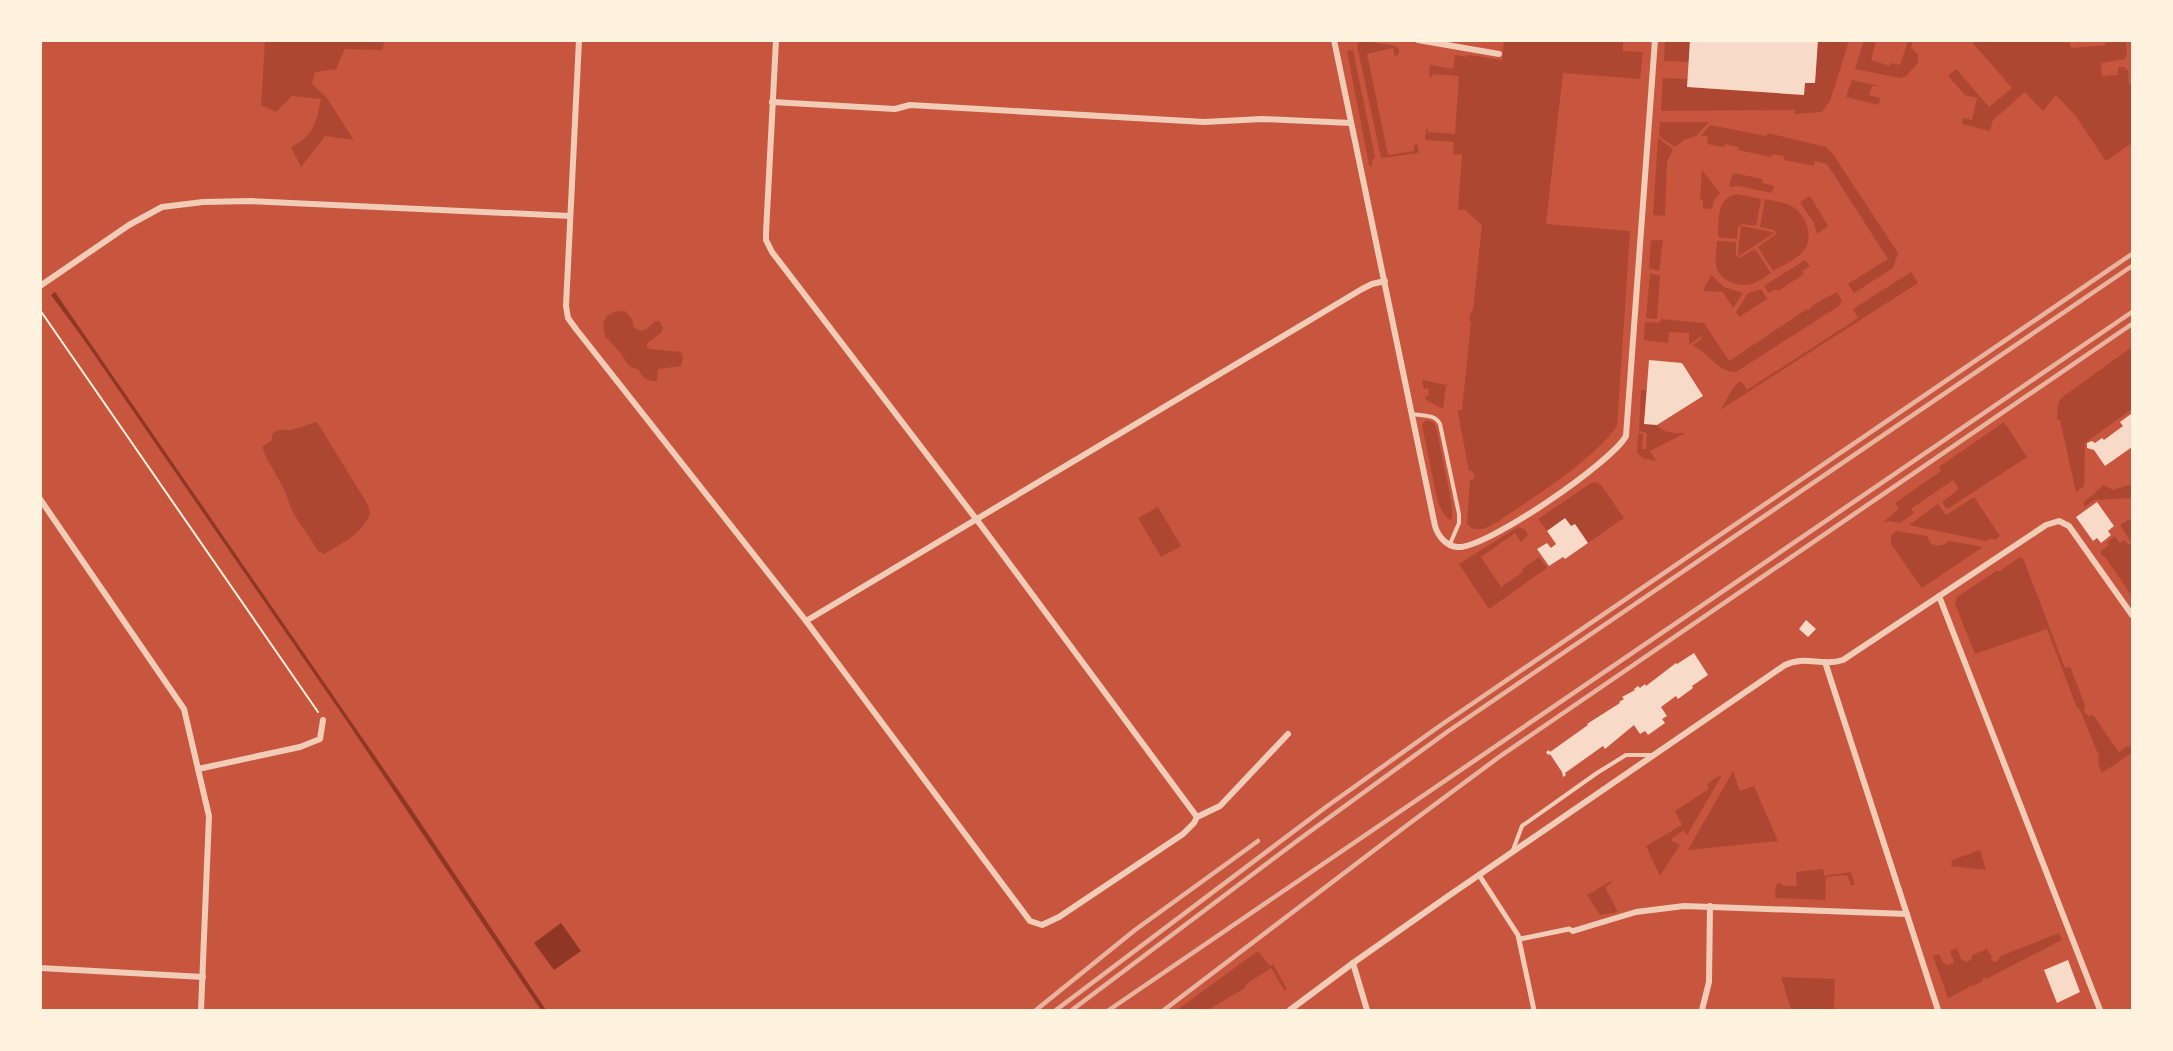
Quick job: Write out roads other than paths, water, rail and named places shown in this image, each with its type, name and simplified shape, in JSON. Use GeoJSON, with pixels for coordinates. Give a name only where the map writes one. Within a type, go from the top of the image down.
{"type":"FeatureCollection","features":[{"type":"Feature","properties":{"kind":"street"},"geometry":{"type":"LineString","coordinates":[[579,40],[566,306],[572,324],[806,621],[1030,921],[1042,925],[1059,917],[1183,834],[1197,817],[1220,806],[1288,734]]}},
{"type":"Feature","properties":{"kind":"street"},"geometry":{"type":"LineString","coordinates":[[776,40],[767,243],[1197,817]]}},
{"type":"Feature","properties":{"kind":"street"},"geometry":{"type":"LineString","coordinates":[[1334,40],[1435,526],[1441,539],[1457,547],[1472,545],[1501,531],[1583,476],[1620,445],[1626,436],[1655,40]]}},
{"type":"Feature","properties":{"kind":"street"},"geometry":{"type":"LineString","coordinates":[[1418,40],[1499,54]]}},
{"type":"Feature","properties":{"kind":"street"},"geometry":{"type":"LineString","coordinates":[[772,102],[896,109],[910,105],[1204,122],[1262,119],[1351,123]]}},
{"type":"Feature","properties":{"kind":"street"},"geometry":{"type":"LineString","coordinates":[[40,285],[129,225],[162,207],[203,202],[251,201],[570,216]]}},
{"type":"Feature","properties":{"kind":"street"},"geometry":{"type":"LineString","coordinates":[[806,621],[1362,289],[1372,284],[1385,282]]}},
{"type":"Feature","properties":{"kind":"street"},"geometry":{"type":"LineString","coordinates":[[40,499],[184,709],[208,816],[201,1011]]}},
{"type":"Feature","properties":{"kind":"street"},"geometry":{"type":"LineString","coordinates":[[1290,1011],[1353,963],[1785,665],[1797,660],[1834,663],[1843,660],[2042,527],[2057,521],[2069,526],[2133,615]]}},
{"type":"Feature","properties":{"kind":"street"},"geometry":{"type":"LineString","coordinates":[[1939,596],[2100,1011]]}},
{"type":"Feature","properties":{"kind":"street"},"geometry":{"type":"LineString","coordinates":[[1825,662],[1938,1011]]}},
{"type":"Feature","properties":{"kind":"street"},"geometry":{"type":"LineString","coordinates":[[198,769],[300,747],[320,739],[323,720]]}},
{"type":"Feature","properties":{"kind":"street"},"geometry":{"type":"LineString","coordinates":[[1479,875],[1517,931],[1534,1011]]}},
{"type":"Feature","properties":{"kind":"street"},"geometry":{"type":"LineString","coordinates":[[1520,939],[1569,929],[1573,931],[1652,909],[1710,906],[1907,914]]}},
{"type":"Feature","properties":{"kind":"street"},"geometry":{"type":"LineString","coordinates":[[1702,1011],[1709,982],[1710,906]]}},
{"type":"Feature","properties":{"kind":"street"},"geometry":{"type":"LineString","coordinates":[[1353,963],[1367,1011]]}},
{"type":"Feature","properties":{"kind":"street"},"geometry":{"type":"LineString","coordinates":[[40,968],[203,977]]}},
{"type":"Feature","properties":{"kind":"lane"},"geometry":{"type":"LineString","coordinates":[[1412,414],[1433,417],[1438,419],[1440,424],[1459,514],[1459,523],[1450,544]]}},
{"type":"Feature","properties":{"kind":"lane"},"geometry":{"type":"LineString","coordinates":[[1510,854],[1525,823],[1597,773],[1626,754],[1656,754]]}},
{"type":"Feature","properties":{"kind":"railway"},"geometry":{"type":"LineString","coordinates":[[1056,1010],[1326,807],[1441,725],[2132,254]]}},
{"type":"Feature","properties":{"kind":"railway"},"geometry":{"type":"LineString","coordinates":[[1072,1010],[1447,732],[2132,266]]}},
{"type":"Feature","properties":{"kind":"railway"},"geometry":{"type":"LineString","coordinates":[[1109,1010],[2132,312]]}},
{"type":"Feature","properties":{"kind":"railway"},"geometry":{"type":"LineString","coordinates":[[1164,1010],[1499,757],[2132,324]]}},
{"type":"Feature","properties":{"kind":"railway"},"geometry":{"type":"LineString","coordinates":[[1036,1010],[1135,930],[1258,841]]}}]}
